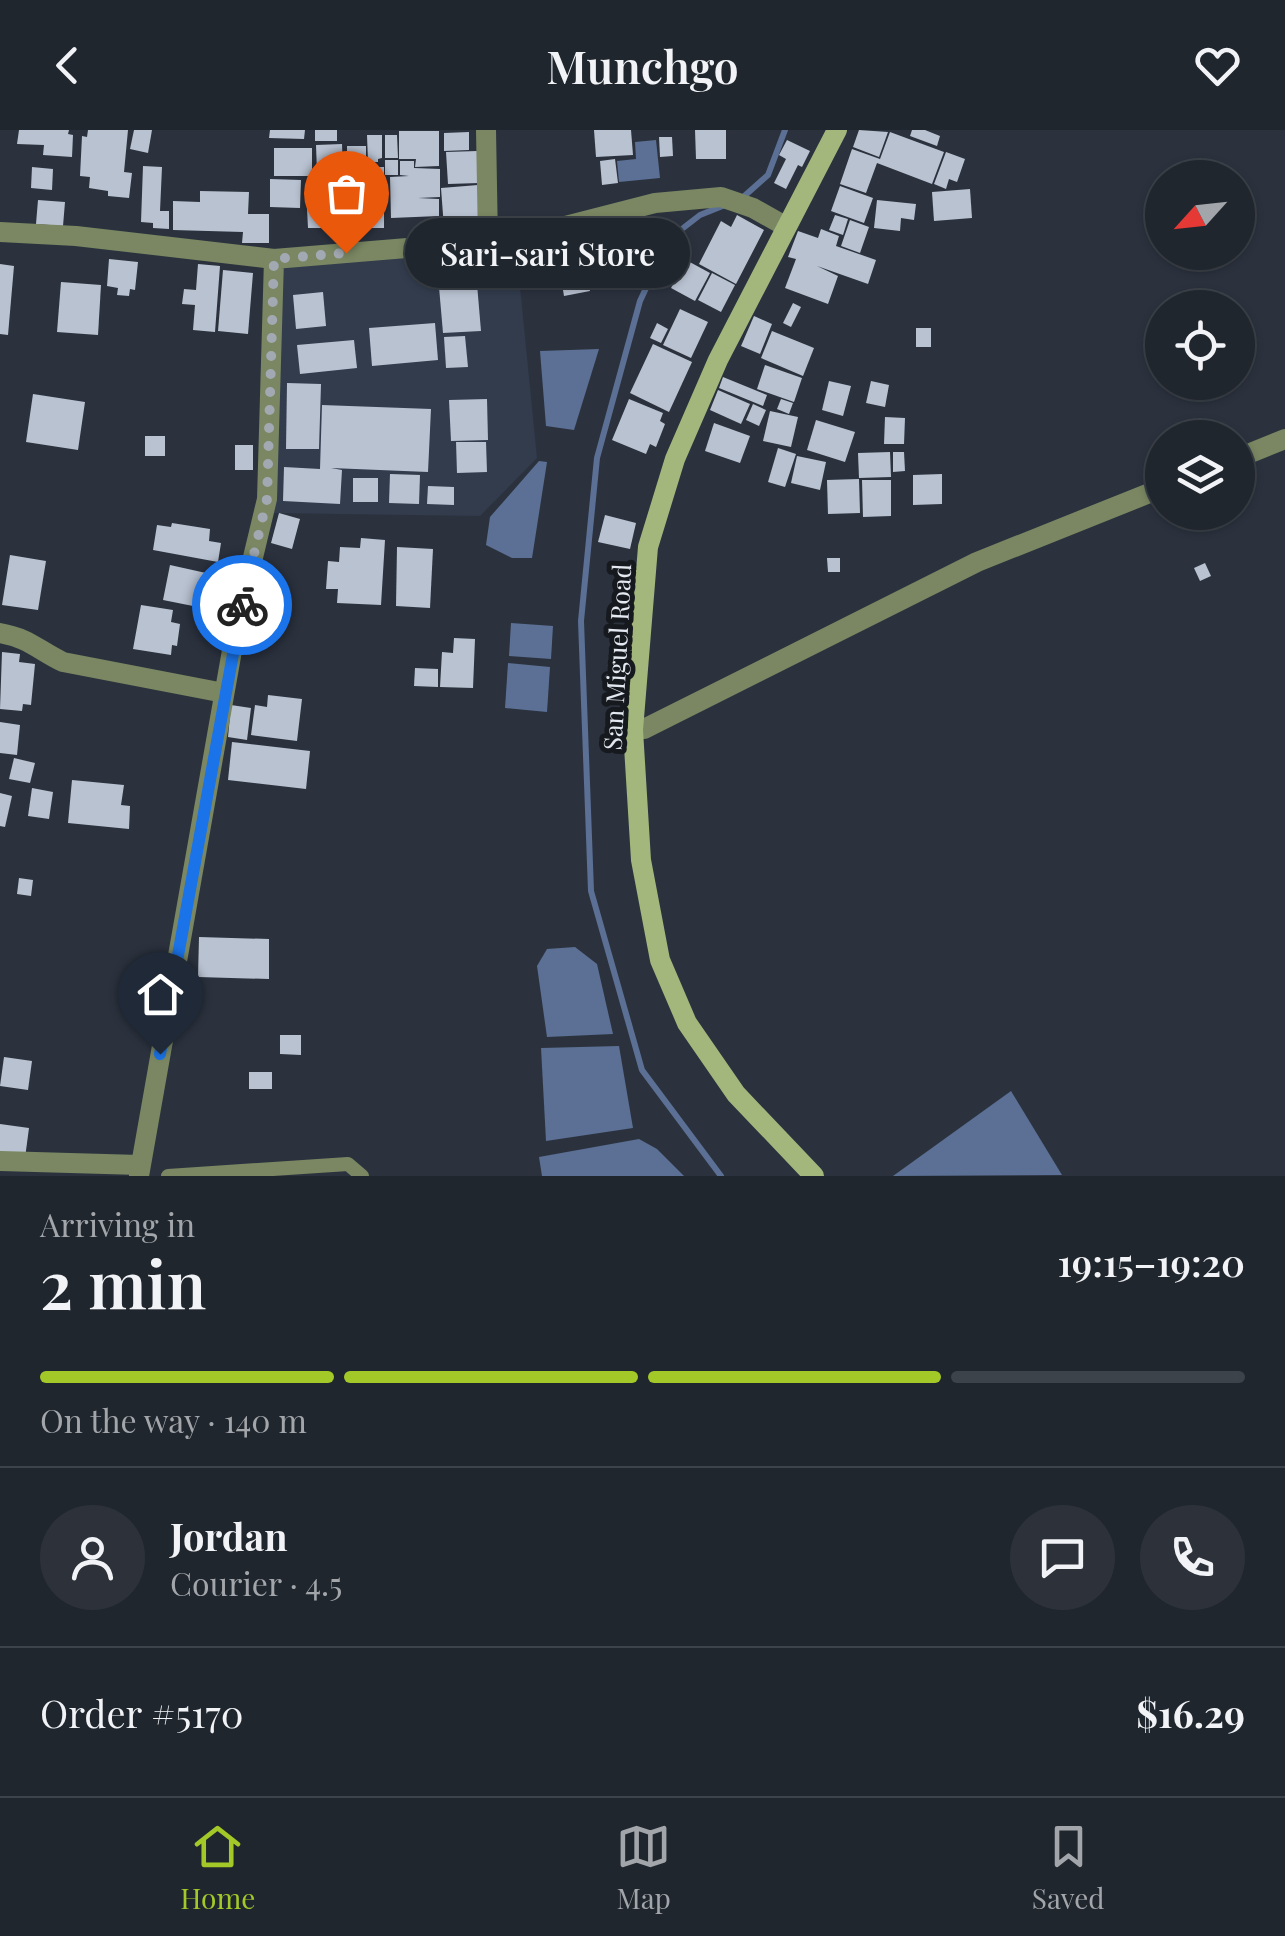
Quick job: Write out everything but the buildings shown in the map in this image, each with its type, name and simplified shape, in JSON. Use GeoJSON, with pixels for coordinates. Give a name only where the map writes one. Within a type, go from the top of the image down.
{"type":"FeatureCollection","features":[{"type":"Feature","properties":{"kind":"street"},"geometry":{"type":"LineString","coordinates":[[486,130],[488,242]]}},
{"type":"Feature","properties":{"kind":"street","name":"San Miguel Road"},"geometry":{"type":"LineString","coordinates":[[814,1176],[726,1080],[687,1023],[660,960],[641,860],[633,730],[648,547],[675,460],[718,360],[837,130]]}},
{"type":"Feature","properties":{"kind":"street"},"geometry":{"type":"LineString","coordinates":[[0,232],[76,236],[274,259],[516,239],[655,203],[721,197],[754,208],[786,226]]}},
{"type":"Feature","properties":{"kind":"street"},"geometry":{"type":"LineString","coordinates":[[0,1161],[139,1171],[236,628],[267,499],[274,259]]}},
{"type":"Feature","properties":{"kind":"street"},"geometry":{"type":"LineString","coordinates":[[1255,451],[1285,440]]}},
{"type":"Feature","properties":{"kind":"street"},"geometry":{"type":"LineString","coordinates":[[644,728],[978,562],[1145,495]]}},
{"type":"Feature","properties":{"kind":"street"},"geometry":{"type":"LineString","coordinates":[[0,634],[34,643],[63,662],[224,694]]}},
{"type":"Feature","properties":{"kind":"lane"},"geometry":{"type":"LineString","coordinates":[[168,1176],[348,1164],[362,1176]]}},
{"type":"Feature","properties":{"kind":"shaded area"},"geometry":{"type":"Polygon","coordinates":[[[516,246],[537,458],[480,516],[272,513],[279,267],[516,246]]]}},
{"type":"Feature","properties":{"kind":"water"},"geometry":{"type":"Polygon","coordinates":[[[656,140],[660,178],[619,182],[617,161],[636,159],[635,142],[656,140]]]}},
{"type":"Feature","properties":{"kind":"water"},"geometry":{"type":"Polygon","coordinates":[[[599,349],[574,430],[546,426],[540,351],[599,349]]]}},
{"type":"Feature","properties":{"kind":"water"},"geometry":{"type":"Polygon","coordinates":[[[539,461],[547,462],[532,558],[512,558],[486,545],[490,517],[539,461]]]}},
{"type":"Feature","properties":{"kind":"water"},"geometry":{"type":"Polygon","coordinates":[[[511,623],[553,626],[551,659],[509,656],[511,623]]]}},
{"type":"Feature","properties":{"kind":"water"},"geometry":{"type":"Polygon","coordinates":[[[508,663],[550,667],[547,712],[505,708],[508,663]]]}},
{"type":"Feature","properties":{"kind":"water"},"geometry":{"type":"Polygon","coordinates":[[[575,947],[597,964],[613,1034],[547,1037],[537,966],[547,949],[575,947]]]}},
{"type":"Feature","properties":{"kind":"water"},"geometry":{"type":"Polygon","coordinates":[[[619,1046],[633,1128],[546,1141],[541,1048],[619,1046]]]}},
{"type":"Feature","properties":{"kind":"water"},"geometry":{"type":"Polygon","coordinates":[[[1011,1091],[1062,1175],[893,1176],[1011,1091]]]}},
{"type":"Feature","properties":{"kind":"water"},"geometry":{"type":"Polygon","coordinates":[[[639,1139],[657,1149],[684,1176],[542,1176],[539,1157],[639,1139]]]}},
{"type":"Feature","properties":{"kind":"waterway"},"geometry":{"type":"LineString","coordinates":[[741,199],[768,175],[785,130]]}},
{"type":"Feature","properties":{"kind":"waterway"},"geometry":{"type":"LineString","coordinates":[[721,1176],[642,1070],[591,891],[581,621],[597,458],[640,301],[669,239],[700,215],[725,205]]}},
{"type":"Feature","properties":{"kind":"way so far"},"geometry":{"type":"LineString","coordinates":[[242,605],[267,499],[274,259],[346,253]]}},
{"type":"Feature","properties":{"kind":"place","name":"Sari-sari Store"},"geometry":{"type":"Point","coordinates":[346,253]}},
{"type":"Feature","properties":{"kind":"route"},"geometry":{"type":"LineString","coordinates":[[160,1054],[242,605]]}}]}
